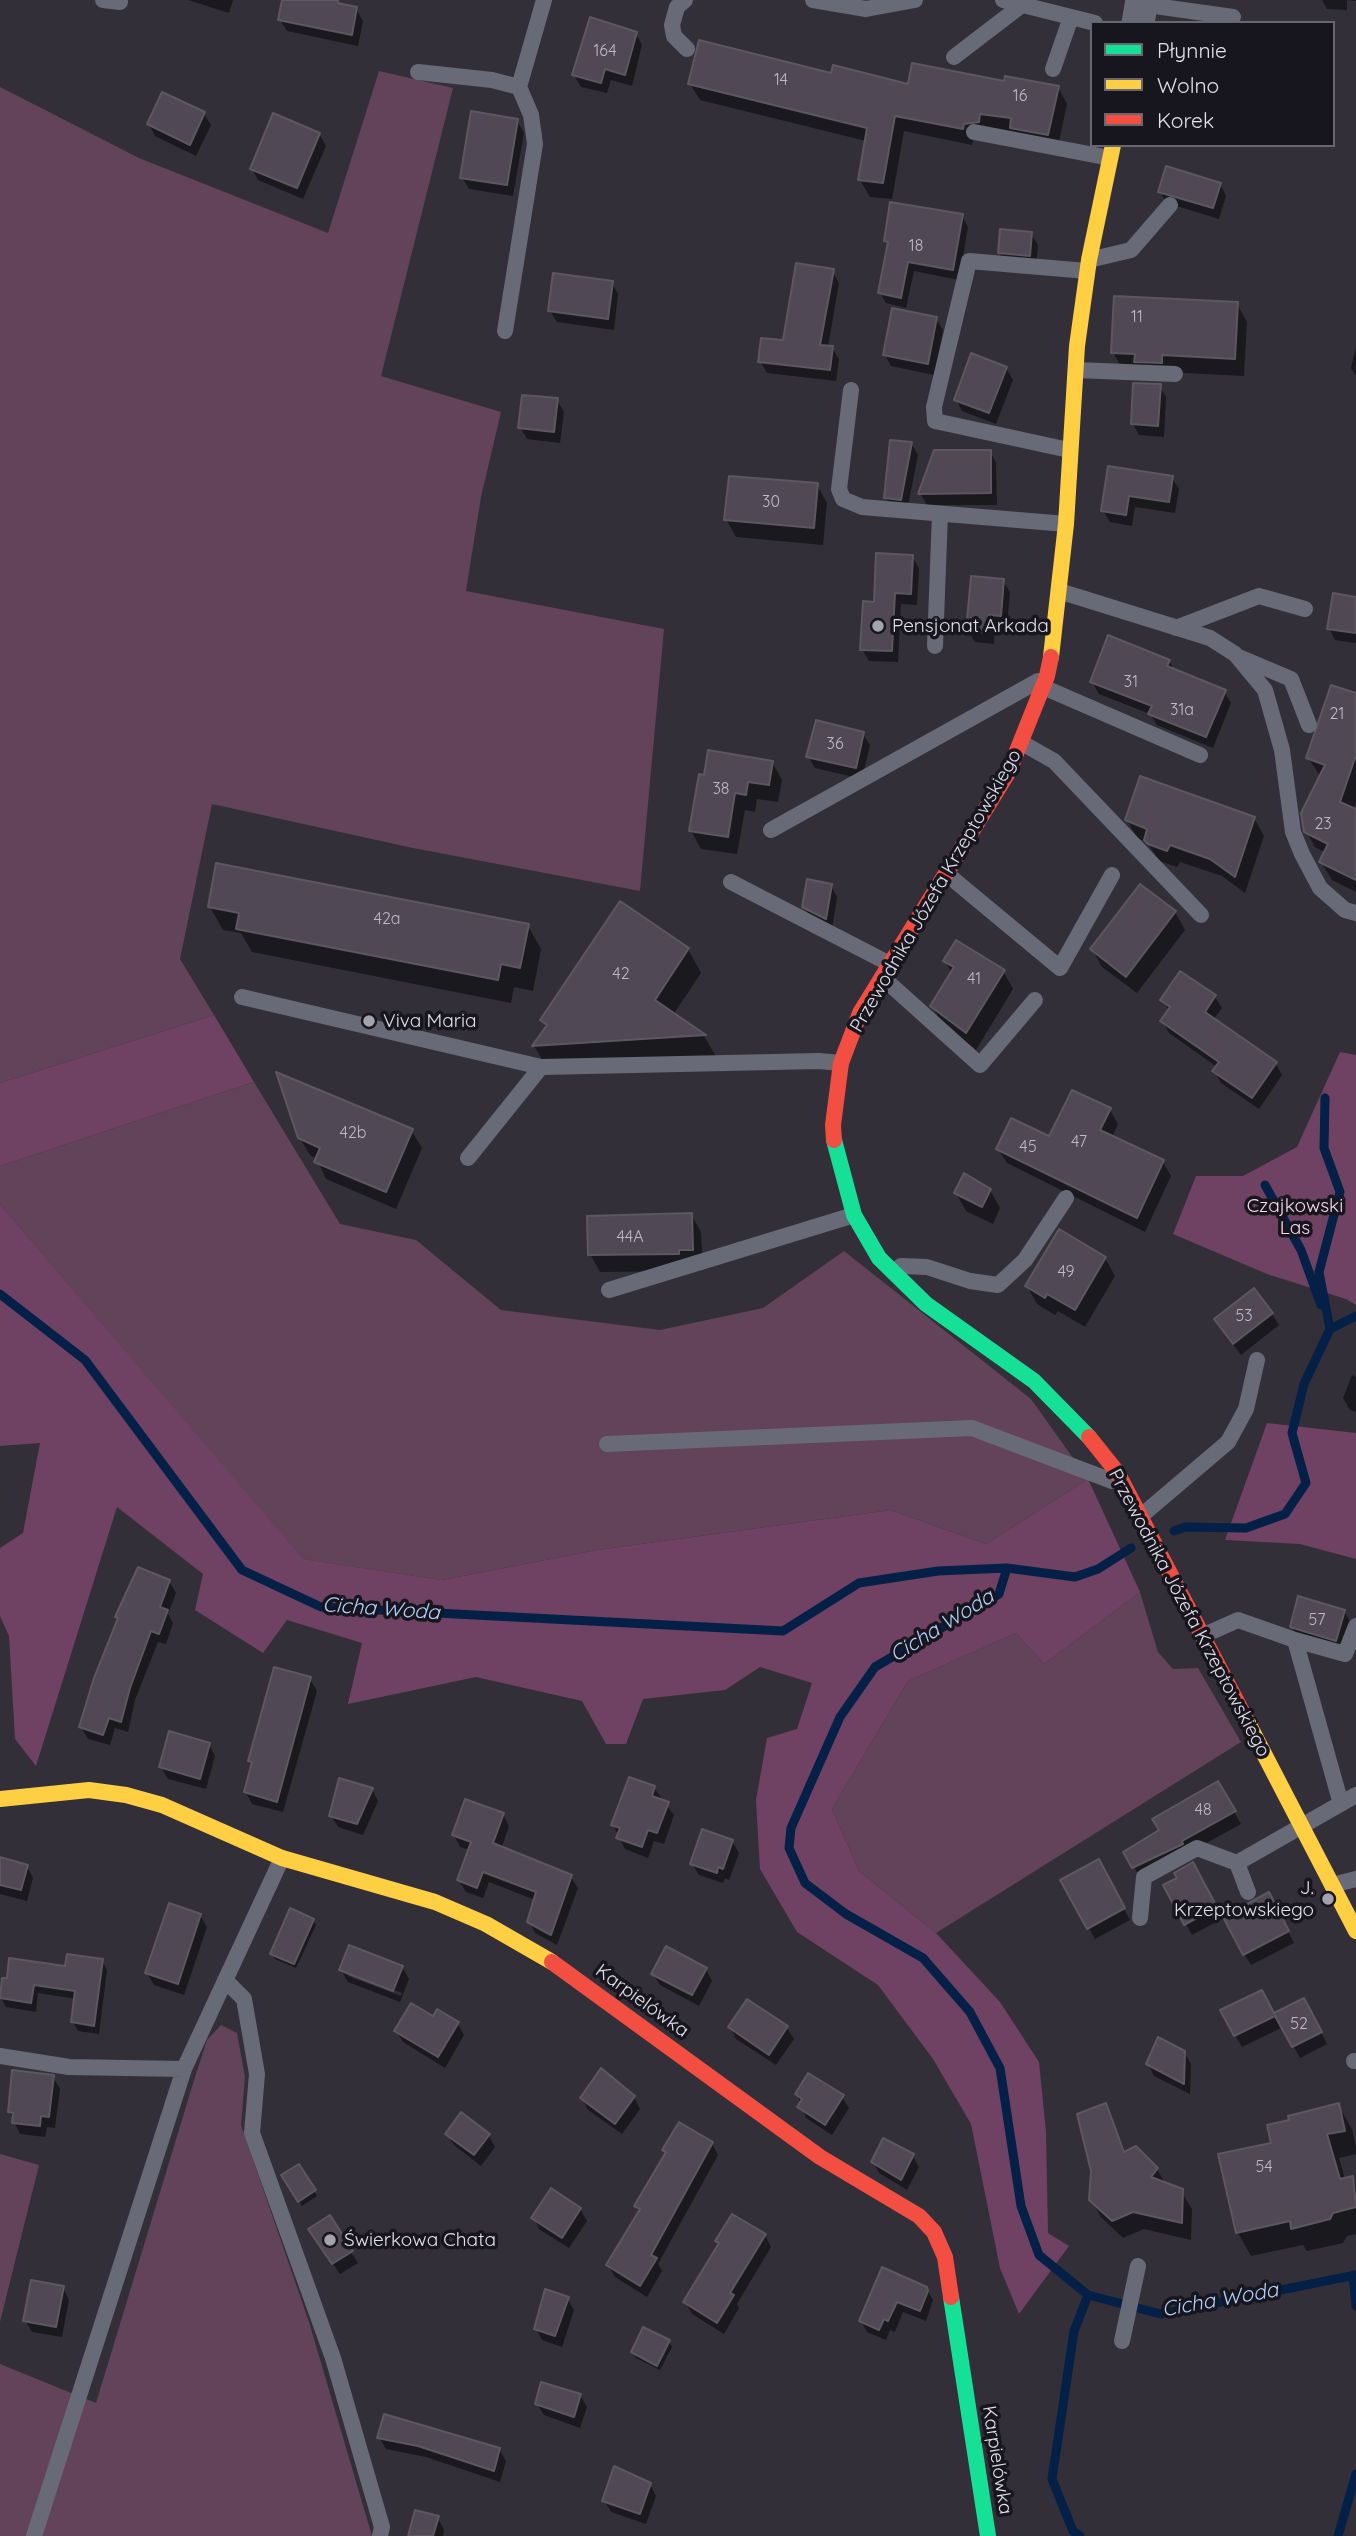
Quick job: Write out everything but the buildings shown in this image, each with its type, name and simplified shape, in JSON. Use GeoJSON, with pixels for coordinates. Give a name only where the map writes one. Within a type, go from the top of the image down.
{"type":"FeatureCollection","features":[{"type":"Feature","properties":{"kind":"street","name":"Przewodnika Józefa Krzeptowskiego"},"geometry":{"type":"LineString","coordinates":[[1111,152],[1088,265],[1075,370],[1066,524],[1045,681],[1022,743],[948,875],[860,1013],[841,1063],[833,1125],[835,1150],[854,1216],[879,1258],[926,1304],[1034,1381],[1096,1444],[1141,1516],[1356,1931]]}},
{"type":"Feature","properties":{"kind":"street","name":"Karpielówka"},"geometry":{"type":"LineString","coordinates":[[0,1799],[89,1790],[126,1795],[162,1805],[282,1858],[435,1902],[496,1929],[544,1956],[820,2157],[919,2216],[934,2232],[945,2257],[988,2536]]}},
{"type":"Feature","properties":{"kind":"lane"},"geometry":{"type":"LineString","coordinates":[[103,0],[120,2]]}},
{"type":"Feature","properties":{"kind":"lane"},"geometry":{"type":"LineString","coordinates":[[505,331],[535,144],[531,115],[519,87],[544,0]]}},
{"type":"Feature","properties":{"kind":"lane"},"geometry":{"type":"LineString","coordinates":[[685,0],[677,7],[671,25],[674,36],[687,49]]}},
{"type":"Feature","properties":{"kind":"lane"},"geometry":{"type":"LineString","coordinates":[[813,0],[866,9],[915,0]]}},
{"type":"Feature","properties":{"kind":"lane"},"geometry":{"type":"LineString","coordinates":[[1003,0],[1090,22]]}},
{"type":"Feature","properties":{"kind":"lane"},"geometry":{"type":"LineString","coordinates":[[954,57],[1026,4]]}},
{"type":"Feature","properties":{"kind":"lane"},"geometry":{"type":"LineString","coordinates":[[1140,9],[1233,18]]}},
{"type":"Feature","properties":{"kind":"lane"},"geometry":{"type":"LineString","coordinates":[[1053,69],[1071,17]]}},
{"type":"Feature","properties":{"kind":"lane"},"geometry":{"type":"LineString","coordinates":[[418,72],[492,80],[519,87]]}},
{"type":"Feature","properties":{"kind":"lane"},"geometry":{"type":"LineString","coordinates":[[974,132],[1111,152]]}},
{"type":"Feature","properties":{"kind":"lane"},"geometry":{"type":"LineString","coordinates":[[1069,450],[935,421],[934,407],[969,261],[1088,265],[1131,250],[1170,205]]}},
{"type":"Feature","properties":{"kind":"lane"},"geometry":{"type":"LineString","coordinates":[[1075,370],[1175,374]]}},
{"type":"Feature","properties":{"kind":"lane"},"geometry":{"type":"LineString","coordinates":[[850,390],[839,489],[844,499],[862,507],[1066,524]]}},
{"type":"Feature","properties":{"kind":"lane"},"geometry":{"type":"LineString","coordinates":[[935,646],[940,514]]}},
{"type":"Feature","properties":{"kind":"lane"},"geometry":{"type":"LineString","coordinates":[[1059,591],[1210,638],[1237,656],[1291,679],[1309,725]]}},
{"type":"Feature","properties":{"kind":"lane"},"geometry":{"type":"LineString","coordinates":[[1176,628],[1259,596],[1305,609]]}},
{"type":"Feature","properties":{"kind":"lane"},"geometry":{"type":"LineString","coordinates":[[1237,656],[1265,690],[1282,750],[1293,832],[1302,854],[1320,888],[1345,910],[1356,913]]}},
{"type":"Feature","properties":{"kind":"lane"},"geometry":{"type":"LineString","coordinates":[[771,830],[1045,681],[1200,754]]}},
{"type":"Feature","properties":{"kind":"lane"},"geometry":{"type":"LineString","coordinates":[[1022,743],[1054,761],[1201,915]]}},
{"type":"Feature","properties":{"kind":"lane"},"geometry":{"type":"LineString","coordinates":[[948,875],[1060,968],[1112,875]]}},
{"type":"Feature","properties":{"kind":"lane"},"geometry":{"type":"LineString","coordinates":[[731,882],[887,971],[980,1065],[1035,1000]]}},
{"type":"Feature","properties":{"kind":"lane"},"geometry":{"type":"LineString","coordinates":[[242,998],[541,1068],[805,1061],[841,1063]]}},
{"type":"Feature","properties":{"kind":"lane"},"geometry":{"type":"LineString","coordinates":[[468,1158],[541,1068]]}},
{"type":"Feature","properties":{"kind":"lane"},"geometry":{"type":"LineString","coordinates":[[893,1273],[901,1266],[927,1267],[970,1281],[999,1285],[1025,1259],[1066,1198]]}},
{"type":"Feature","properties":{"kind":"lane"},"geometry":{"type":"LineString","coordinates":[[609,1290],[854,1216]]}},
{"type":"Feature","properties":{"kind":"lane"},"geometry":{"type":"LineString","coordinates":[[1141,1516],[1199,1470],[1228,1441],[1246,1409],[1257,1360]]}},
{"type":"Feature","properties":{"kind":"lane"},"geometry":{"type":"LineString","coordinates":[[607,1444],[972,1428],[1124,1486]]}},
{"type":"Feature","properties":{"kind":"lane"},"geometry":{"type":"LineString","coordinates":[[1202,1636],[1238,1620],[1345,1654],[1356,1626]]}},
{"type":"Feature","properties":{"kind":"lane"},"geometry":{"type":"LineString","coordinates":[[1237,1863],[1349,1800],[1295,1640]]}},
{"type":"Feature","properties":{"kind":"lane"},"geometry":{"type":"LineString","coordinates":[[1140,1918],[1144,1877],[1197,1848],[1237,1863],[1248,1892]]}},
{"type":"Feature","properties":{"kind":"lane"},"geometry":{"type":"LineString","coordinates":[[34,2536],[184,2069],[282,1858]]}},
{"type":"Feature","properties":{"kind":"lane"},"geometry":{"type":"LineString","coordinates":[[1332,1885],[1356,1879]]}},
{"type":"Feature","properties":{"kind":"lane"},"geometry":{"type":"LineString","coordinates":[[225,1980],[244,1999],[257,2074],[252,2133],[333,2358],[382,2527],[380,2536]]}},
{"type":"Feature","properties":{"kind":"lane"},"geometry":{"type":"LineString","coordinates":[[0,2056],[69,2067],[184,2069]]}},
{"type":"Feature","properties":{"kind":"lane"},"geometry":{"type":"LineString","coordinates":[[1126,2324],[1122,2341],[1136,2274]]}},
{"type":"Feature","properties":{"kind":"shaded area"},"geometry":{"type":"Polygon","coordinates":[[[379,71],[453,88],[381,376],[501,412],[481,497],[466,591],[664,629],[640,891],[413,848],[212,804],[180,959],[214,1015],[0,1083],[0,87],[139,158],[328,233],[379,71]]]}},
{"type":"Feature","properties":{"kind":"shaded area"},"geometry":{"type":"Polygon","coordinates":[[[254,1082],[340,1224],[416,1240],[501,1310],[660,1330],[763,1308],[844,1251],[1031,1399],[1088,1479],[986,1544],[891,1510],[597,1550],[442,1580],[302,1559],[0,1204],[0,1166],[254,1082]]]}},
{"type":"Feature","properties":{"kind":"shaded area"},"geometry":{"type":"Polygon","coordinates":[[[1140,1592],[1158,1652],[1173,1669],[1198,1668],[1241,1742],[936,1933],[859,1871],[832,1809],[908,1681],[1016,1633],[1044,1664],[1140,1592]]]}},
{"type":"Feature","properties":{"kind":"shaded area"},"geometry":{"type":"Polygon","coordinates":[[[221,2025],[237,2033],[245,2077],[241,2125],[309,2322],[372,2536],[0,2536],[0,2364],[96,2403],[207,2040],[221,2025]]]}},
{"type":"Feature","properties":{"kind":"shaded area"},"geometry":{"type":"Polygon","coordinates":[[[0,2154],[39,2165],[0,2322],[0,2154]]]}},
{"type":"Feature","properties":{"kind":"green space"},"geometry":{"type":"Polygon","coordinates":[[[214,1015],[254,1082],[0,1166],[0,1083],[214,1015]]]}},
{"type":"Feature","properties":{"kind":"green space","name":"Czajkowski Las"},"geometry":{"type":"Polygon","coordinates":[[[1340,1052],[1356,1055],[1356,1305],[1346,1299],[1267,1274],[1173,1234],[1196,1176],[1243,1176],[1297,1147],[1340,1052]]]}},
{"type":"Feature","properties":{"kind":"green space"},"geometry":{"type":"Polygon","coordinates":[[[0,1204],[303,1559],[442,1580],[597,1550],[891,1510],[986,1544],[1088,1479],[1140,1592],[1044,1664],[1016,1633],[908,1681],[832,1809],[859,1871],[936,1933],[1000,2002],[1039,2062],[1046,2132],[1048,2233],[1069,2246],[1019,2314],[1000,2268],[971,2124],[933,2059],[878,1985],[797,1932],[760,1869],[756,1800],[767,1738],[797,1729],[812,1683],[760,1667],[725,1690],[643,1699],[626,1744],[606,1744],[582,1701],[476,1677],[348,1704],[362,1643],[287,1620],[263,1653],[195,1610],[203,1574],[117,1507],[36,1766],[15,1739],[9,1636],[0,1616],[0,1548],[23,1533],[40,1443],[0,1446],[0,1204]]]}},
{"type":"Feature","properties":{"kind":"green space"},"geometry":{"type":"Polygon","coordinates":[[[1267,1423],[1356,1433],[1356,1559],[1300,1544],[1225,1540],[1267,1423]]]}},
{"type":"Feature","properties":{"kind":"waterway"},"geometry":{"type":"LineString","coordinates":[[1325,1098],[1324,1148],[1340,1192],[1319,1272],[1330,1329]]}},
{"type":"Feature","properties":{"kind":"waterway"},"geometry":{"type":"LineString","coordinates":[[1265,1185],[1301,1250],[1321,1305]]}},
{"type":"Feature","properties":{"kind":"waterway","name":"Cicha Woda"},"geometry":{"type":"LineString","coordinates":[[0,1294],[85,1360],[242,1570],[321,1607],[783,1631],[859,1583],[938,1571],[1007,1568],[999,1594],[875,1667],[840,1717],[791,1828],[789,1848],[805,1883],[846,1914],[923,1958],[970,2012],[1000,2068],[1021,2206],[1039,2255],[1088,2295],[1161,2314],[1356,2275]]}},
{"type":"Feature","properties":{"kind":"waterway"},"geometry":{"type":"LineString","coordinates":[[1174,1531],[1185,1527],[1246,1528],[1285,1514],[1306,1483],[1292,1433],[1304,1384],[1330,1329],[1356,1316]]}},
{"type":"Feature","properties":{"kind":"waterway"},"geometry":{"type":"LineString","coordinates":[[1007,1568],[1075,1577],[1098,1569],[1131,1548]]}},
{"type":"Feature","properties":{"kind":"waterway"},"geometry":{"type":"LineString","coordinates":[[1353,2275],[1356,2306]]}},
{"type":"Feature","properties":{"kind":"waterway"},"geometry":{"type":"LineString","coordinates":[[1080,2536],[1073,2531],[1052,2479],[1074,2331],[1088,2295]]}},
{"type":"Feature","properties":{"kind":"waterway"},"geometry":{"type":"LineString","coordinates":[[1338,2536],[1356,2474]]}},
{"type":"Feature","properties":{"kind":"traffic: fast"},"geometry":{"type":"LineString","coordinates":[[834,1140],[854,1215],[879,1258],[926,1304],[1034,1381],[1089,1437]]}},
{"type":"Feature","properties":{"kind":"traffic: fast"},"geometry":{"type":"LineString","coordinates":[[951,2297],[988,2536]]}},
{"type":"Feature","properties":{"kind":"traffic: slow"},"geometry":{"type":"LineString","coordinates":[[1051,657],[1066,524],[1077,346],[1089,260],[1113,147]]}},
{"type":"Feature","properties":{"kind":"traffic: slow"},"geometry":{"type":"LineString","coordinates":[[1247,1721],[1356,1931]]}},
{"type":"Feature","properties":{"kind":"traffic: slow"},"geometry":{"type":"LineString","coordinates":[[0,1799],[89,1790],[126,1795],[162,1805],[282,1858],[435,1902],[486,1924],[552,1962]]}},
{"type":"Feature","properties":{"kind":"traffic: jam"},"geometry":{"type":"LineString","coordinates":[[834,1140],[833,1125],[841,1063],[860,1013],[1009,771],[1047,676],[1051,657]]}},
{"type":"Feature","properties":{"kind":"traffic: jam"},"geometry":{"type":"LineString","coordinates":[[1089,1437],[1117,1472],[1247,1721]]}},
{"type":"Feature","properties":{"kind":"traffic: jam"},"geometry":{"type":"LineString","coordinates":[[552,1962],[820,2157],[919,2216],[934,2232],[945,2257],[951,2297]]}},
{"type":"Feature","properties":{"kind":"place","name":"Pensjonat Arkada"},"geometry":{"type":"Point","coordinates":[878,626]}},
{"type":"Feature","properties":{"kind":"place","name":"Viva Maria"},"geometry":{"type":"Point","coordinates":[369,1021]}},
{"type":"Feature","properties":{"kind":"place","name":"J. Krzeptowskiego"},"geometry":{"type":"Point","coordinates":[1328,1899]}},
{"type":"Feature","properties":{"kind":"place","name":"Świerkowa Chata"},"geometry":{"type":"Point","coordinates":[330,2240]}}]}
